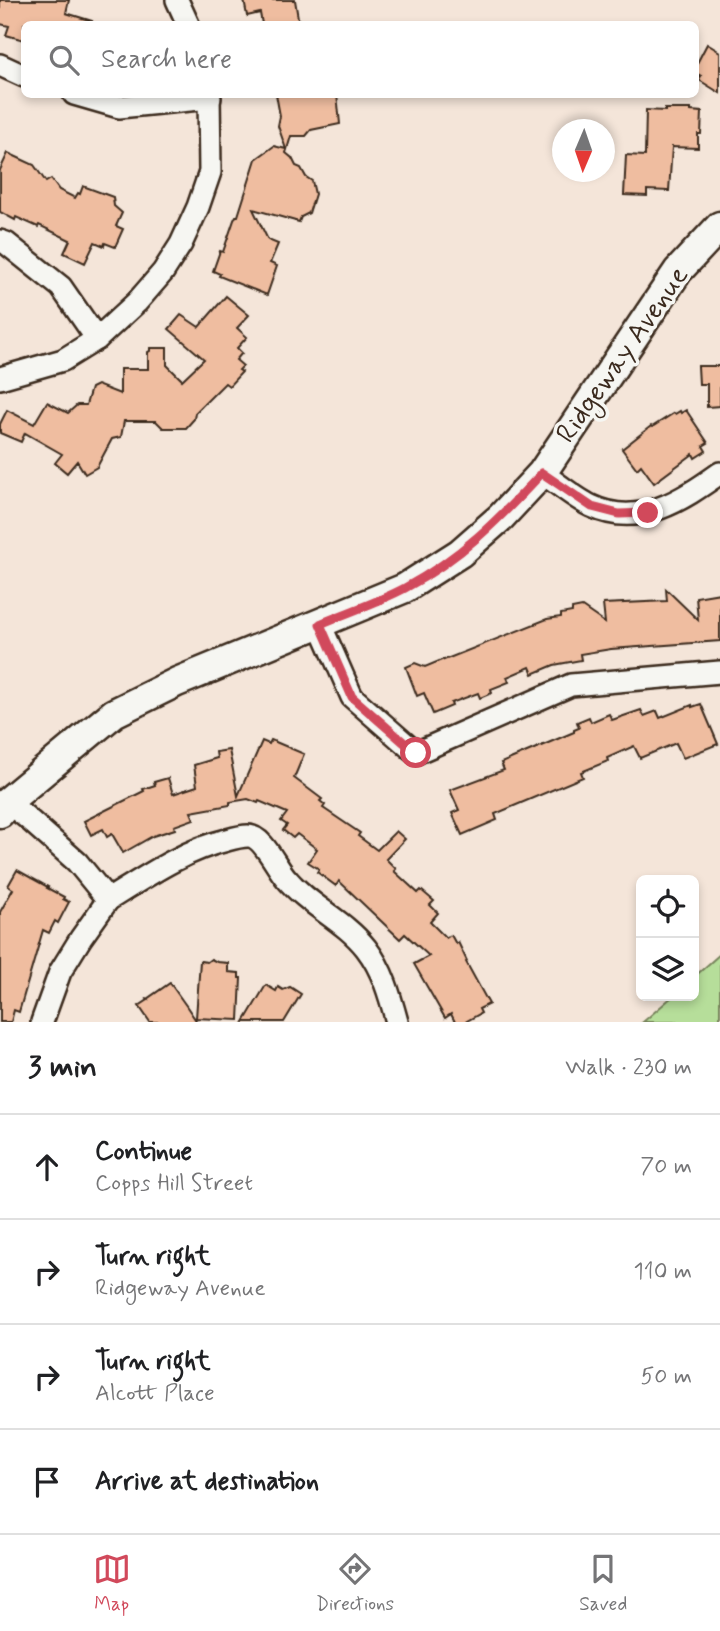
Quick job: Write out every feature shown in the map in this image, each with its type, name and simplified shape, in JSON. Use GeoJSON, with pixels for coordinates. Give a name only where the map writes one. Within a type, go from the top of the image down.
{"type":"FeatureCollection","features":[{"type":"Feature","properties":{"kind":"street"},"geometry":{"type":"LineString","coordinates":[[177,0],[187,21]]}},
{"type":"Feature","properties":{"kind":"street"},"geometry":{"type":"LineString","coordinates":[[0,65],[21,75]]}},
{"type":"Feature","properties":{"kind":"street"},"geometry":{"type":"LineString","coordinates":[[89,98],[119,107],[193,98]]}},
{"type":"Feature","properties":{"kind":"street"},"geometry":{"type":"LineString","coordinates":[[0,378],[63,360],[97,339],[137,302],[163,272],[187,232],[210,172],[210,98]]}},
{"type":"Feature","properties":{"kind":"street","name":"Ridgeway Avenue"},"geometry":{"type":"LineString","coordinates":[[4,807],[114,713],[177,682],[405,588],[460,553],[501,517],[542,473],[678,271],[720,226]]}},
{"type":"Feature","properties":{"kind":"street"},"geometry":{"type":"LineString","coordinates":[[0,241],[61,286],[97,339]]}},
{"type":"Feature","properties":{"kind":"street"},"geometry":{"type":"LineString","coordinates":[[542,473],[592,507],[619,514],[648,513],[670,505],[688,496],[720,473]]}},
{"type":"Feature","properties":{"kind":"street"},"geometry":{"type":"LineString","coordinates":[[320,624],[352,697],[416,753],[572,685],[720,672]]}},
{"type":"Feature","properties":{"kind":"street"},"geometry":{"type":"LineString","coordinates":[[4,807],[26,817],[77,862],[108,900]]}},
{"type":"Feature","properties":{"kind":"street"},"geometry":{"type":"LineString","coordinates":[[43,1022],[60,972],[108,900],[167,863],[216,842],[252,836],[260,840],[278,869],[301,895],[336,920],[365,947],[388,989],[397,1022]]}},
{"type":"Feature","properties":{"kind":"green space"},"geometry":{"type":"Polygon","coordinates":[[[720,954],[720,1022],[643,1022],[667,1001],[699,1001],[699,973],[720,954]]]}},
{"type":"Feature","properties":{"kind":"building"},"geometry":{"type":"Polygon","coordinates":[[[0,0],[69,0],[66,13],[92,21],[21,21],[21,39],[6,35],[9,26],[0,24],[0,0]]]}},
{"type":"Feature","properties":{"kind":"building"},"geometry":{"type":"Polygon","coordinates":[[[244,0],[295,0],[298,21],[261,21],[260,13],[247,16],[244,0]]]}},
{"type":"Feature","properties":{"kind":"building"},"geometry":{"type":"Polygon","coordinates":[[[707,44],[720,52],[720,93],[699,80],[699,59],[707,44]]]}},
{"type":"Feature","properties":{"kind":"building"},"geometry":{"type":"Polygon","coordinates":[[[277,98],[337,98],[340,124],[311,130],[306,136],[291,136],[286,153],[312,181],[315,194],[309,213],[301,217],[299,222],[253,209],[268,240],[278,244],[270,263],[277,266],[267,295],[219,276],[220,274],[213,271],[238,216],[256,159],[274,146],[286,149],[278,126],[280,116],[277,98]]]}},
{"type":"Feature","properties":{"kind":"building"},"geometry":{"type":"Polygon","coordinates":[[[691,109],[702,112],[698,148],[672,147],[669,191],[647,190],[647,196],[624,195],[626,155],[645,156],[646,110],[691,109]]]}},
{"type":"Feature","properties":{"kind":"building"},"geometry":{"type":"Polygon","coordinates":[[[8,153],[34,165],[46,182],[51,179],[59,190],[75,198],[83,186],[113,197],[114,206],[122,213],[116,226],[123,229],[115,247],[95,242],[85,263],[64,253],[70,240],[39,225],[38,227],[16,217],[15,220],[0,212],[0,170],[8,153]]]}},
{"type":"Feature","properties":{"kind":"building"},"geometry":{"type":"Polygon","coordinates":[[[226,296],[249,315],[237,328],[247,337],[237,348],[242,353],[236,360],[243,366],[239,370],[242,372],[229,386],[225,383],[195,413],[194,419],[186,428],[163,428],[156,421],[124,421],[121,437],[112,439],[97,467],[85,474],[77,461],[67,473],[55,463],[62,454],[25,433],[21,442],[0,433],[0,424],[7,410],[34,424],[47,402],[68,413],[77,405],[86,405],[91,388],[97,385],[120,394],[120,369],[148,369],[150,348],[167,348],[167,365],[182,380],[204,359],[169,329],[181,315],[199,327],[226,296]]]}},
{"type":"Feature","properties":{"kind":"building"},"geometry":{"type":"Polygon","coordinates":[[[698,366],[720,366],[720,406],[707,407],[707,384],[699,384],[698,366]]]}},
{"type":"Feature","properties":{"kind":"building"},"geometry":{"type":"Polygon","coordinates":[[[686,410],[708,443],[703,446],[706,451],[695,458],[693,454],[654,483],[641,465],[637,469],[622,449],[651,426],[674,413],[686,410]]]}},
{"type":"Feature","properties":{"kind":"building"},"geometry":{"type":"Polygon","coordinates":[[[666,589],[698,620],[696,597],[720,593],[720,641],[611,649],[580,654],[581,660],[554,665],[533,674],[530,667],[507,677],[509,682],[491,689],[492,693],[480,698],[478,693],[451,703],[452,706],[433,714],[424,693],[417,696],[406,667],[415,663],[425,667],[547,619],[561,617],[561,614],[572,612],[572,609],[582,607],[605,623],[603,604],[667,601],[666,589]]]}},
{"type":"Feature","properties":{"kind":"building"},"geometry":{"type":"Polygon","coordinates":[[[701,704],[718,744],[683,758],[676,743],[640,758],[634,746],[581,772],[583,777],[495,814],[497,820],[462,835],[452,813],[459,810],[450,790],[504,770],[501,763],[574,732],[579,728],[577,722],[589,717],[591,722],[609,714],[612,720],[641,710],[644,716],[657,711],[660,718],[701,704]]]}},
{"type":"Feature","properties":{"kind":"building"},"geometry":{"type":"Polygon","coordinates":[[[271,740],[304,754],[294,778],[322,799],[320,801],[325,805],[323,808],[360,833],[358,836],[377,850],[396,831],[405,839],[386,859],[396,869],[394,871],[418,893],[421,890],[434,901],[430,905],[438,913],[430,922],[446,938],[451,935],[456,944],[458,942],[489,1004],[479,1009],[481,1013],[465,1022],[455,1022],[451,1014],[445,1018],[414,964],[429,956],[405,934],[400,939],[339,881],[336,886],[317,872],[319,869],[308,862],[317,849],[297,834],[293,838],[283,830],[287,825],[281,821],[287,813],[259,801],[258,803],[248,799],[230,802],[230,805],[191,812],[194,819],[153,836],[123,853],[112,834],[107,837],[103,829],[91,835],[84,821],[155,785],[154,782],[168,778],[173,794],[197,786],[194,765],[217,758],[216,752],[229,750],[238,796],[262,741],[269,744],[271,740]]]}},
{"type":"Feature","properties":{"kind":"building"},"geometry":{"type":"Polygon","coordinates":[[[17,870],[69,902],[58,923],[55,921],[49,933],[43,930],[19,1012],[14,1010],[11,1022],[0,1022],[0,912],[13,889],[8,886],[17,870]]]}},
{"type":"Feature","properties":{"kind":"building"},"geometry":{"type":"Polygon","coordinates":[[[211,959],[228,963],[228,972],[239,973],[239,1020],[196,1018],[200,961],[207,962],[211,959]]]}},
{"type":"Feature","properties":{"kind":"building"},"geometry":{"type":"Polygon","coordinates":[[[170,983],[197,1022],[150,1022],[139,1006],[170,983]]]}},
{"type":"Feature","properties":{"kind":"building"},"geometry":{"type":"Polygon","coordinates":[[[266,985],[276,991],[278,987],[283,990],[290,987],[301,994],[284,1022],[244,1022],[266,985]]]}},
{"type":"Feature","properties":{"kind":"route"},"geometry":{"type":"LineString","coordinates":[[416,753],[352,697],[320,624],[405,588],[460,553],[501,517],[542,473],[592,507],[619,514],[648,513]]}}]}
